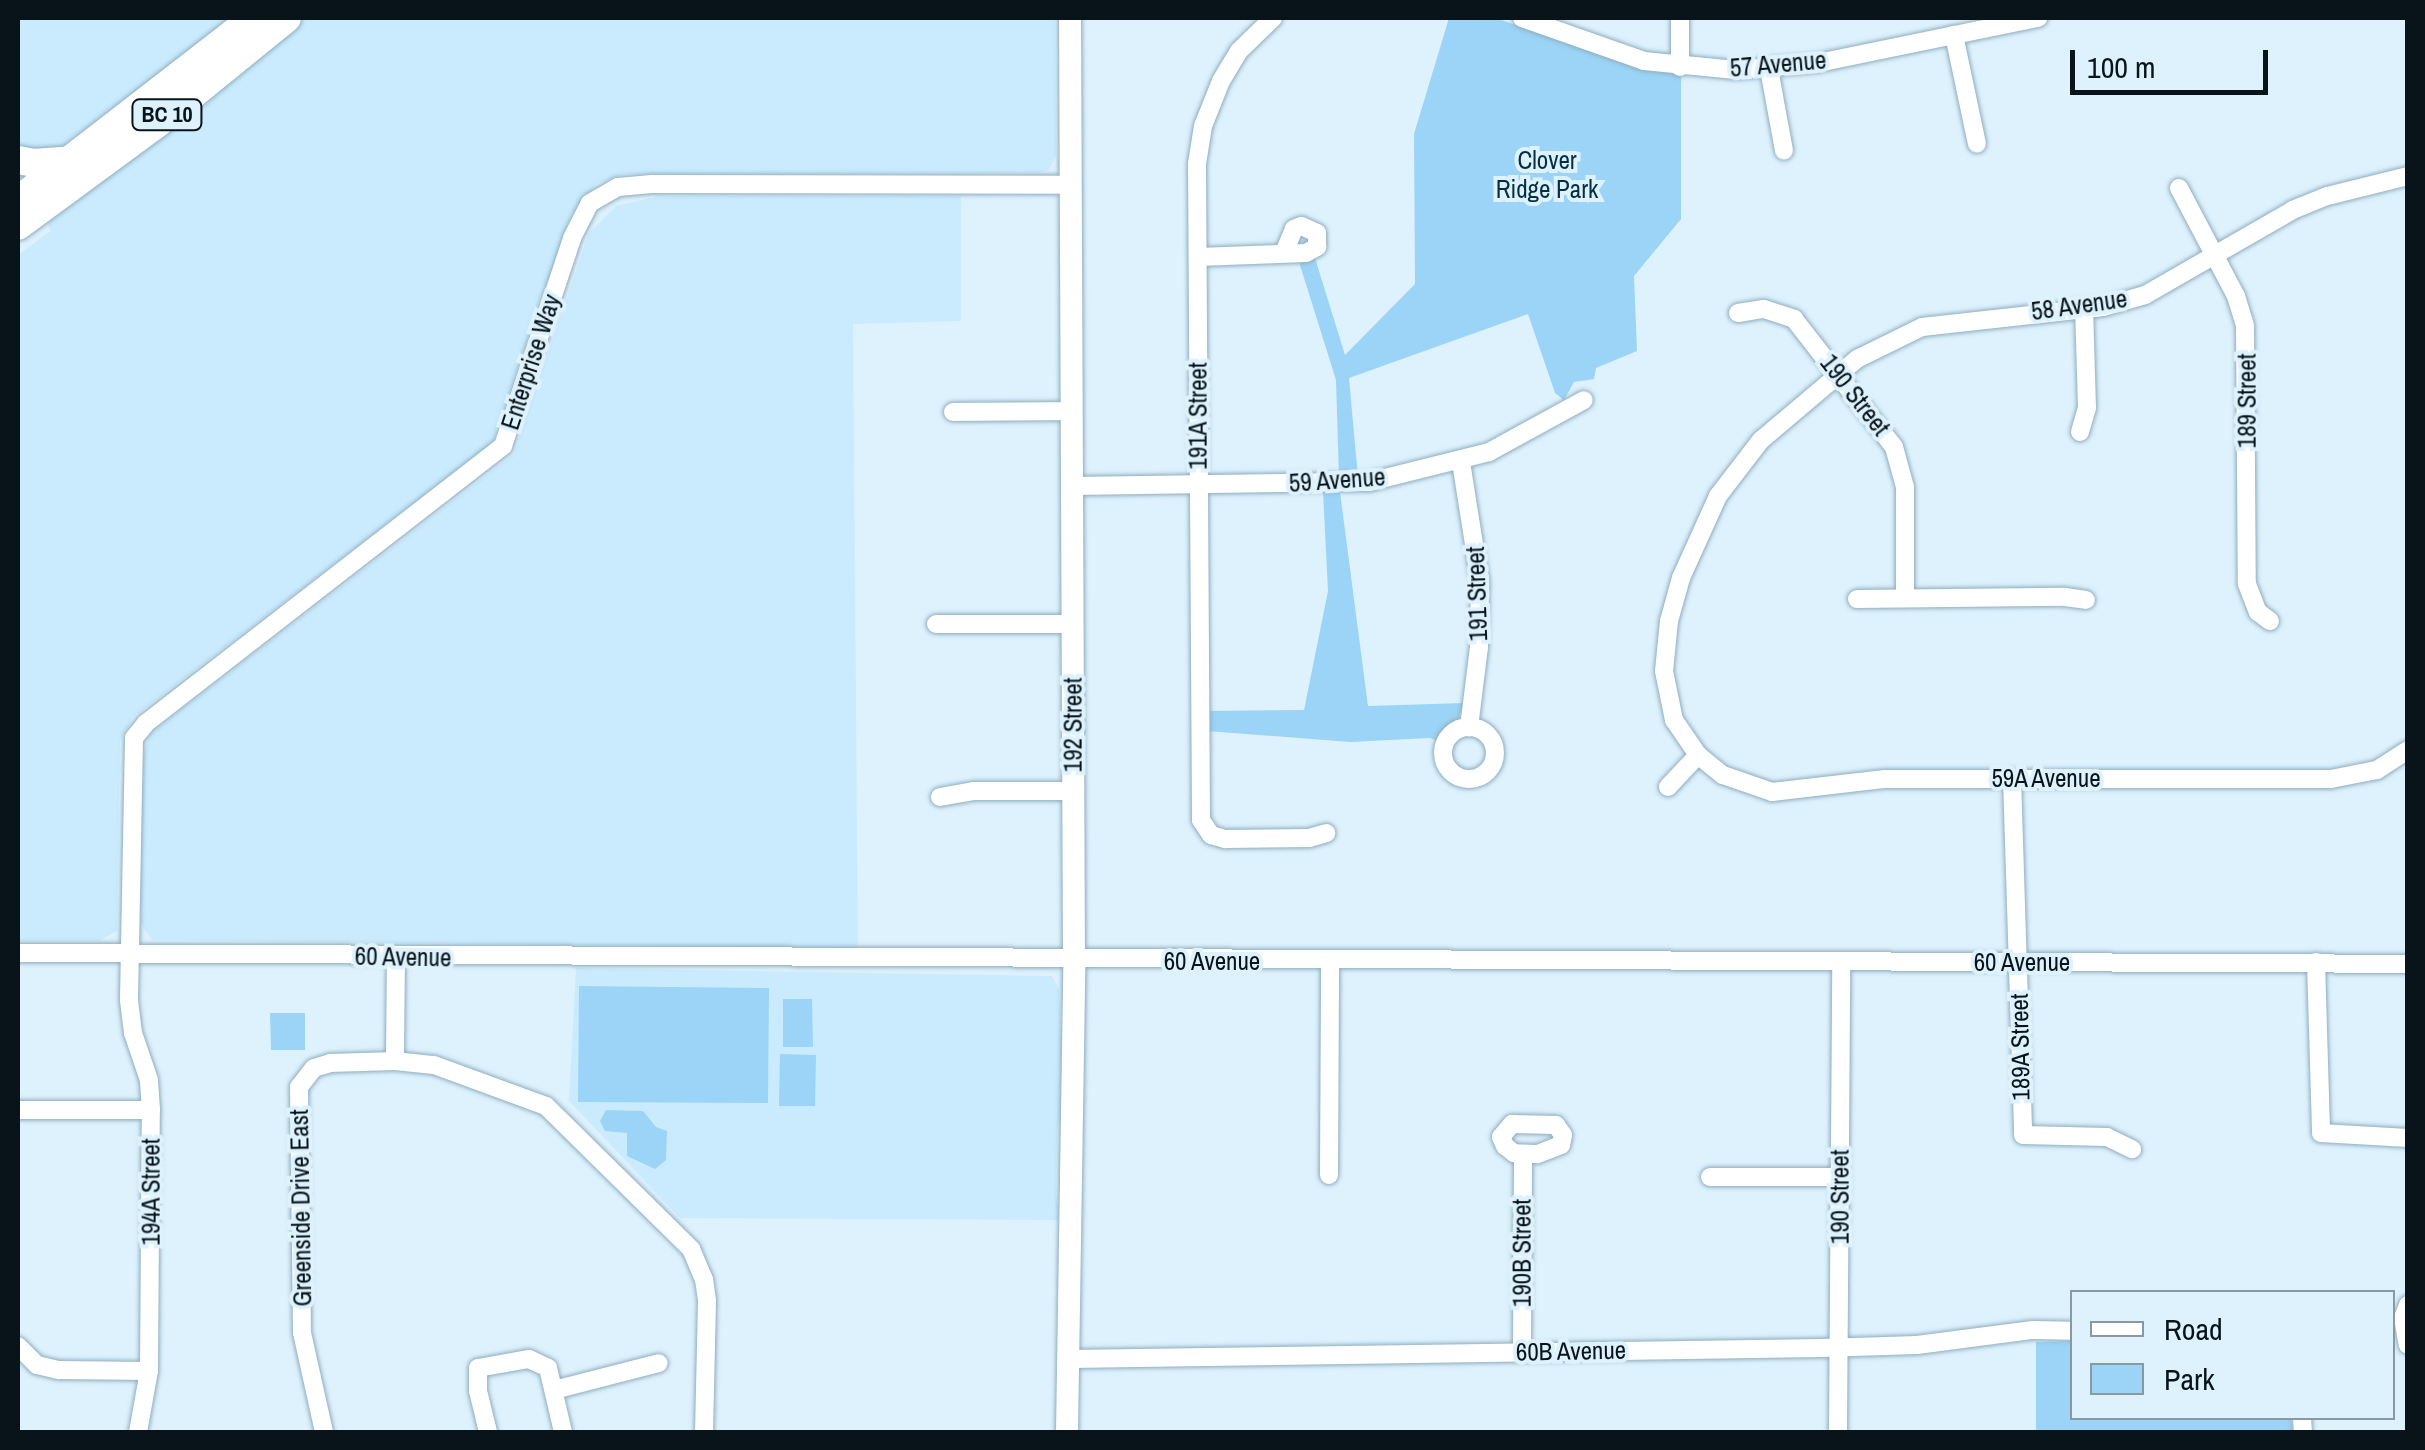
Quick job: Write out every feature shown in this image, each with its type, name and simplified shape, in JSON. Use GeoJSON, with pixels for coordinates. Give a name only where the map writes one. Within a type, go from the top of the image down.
{"type":"FeatureCollection","features":[{"type":"Feature","properties":{"kind":"highway","name":"BC 10"},"geometry":{"type":"LineString","coordinates":[[24,201],[253,18]]}},
{"type":"Feature","properties":{"kind":"highway","name":"BC 10"},"geometry":{"type":"LineString","coordinates":[[24,201],[287,18]]}},
{"type":"Feature","properties":{"kind":"highway"},"geometry":{"type":"LineString","coordinates":[[18,160],[33,164],[73,160]]}},
{"type":"Feature","properties":{"kind":"main road","name":"192 Street"},"geometry":{"type":"LineString","coordinates":[[1068,1432],[1074,961],[1070,18]]}},
{"type":"Feature","properties":{"kind":"street","name":"191A Street"},"geometry":{"type":"LineString","coordinates":[[1273,18],[1230,64],[1203,126],[1198,164],[1201,820],[1210,835],[1224,839],[1309,838],[1326,833]]}},
{"type":"Feature","properties":{"kind":"street","name":"57 Avenue"},"geometry":{"type":"LineString","coordinates":[[1522,18],[1644,61],[1680,67],[1768,69],[2038,18]]}},
{"type":"Feature","properties":{"kind":"street"},"geometry":{"type":"LineString","coordinates":[[1680,18],[1680,67]]}},
{"type":"Feature","properties":{"kind":"street"},"geometry":{"type":"LineString","coordinates":[[1954,35],[1977,144]]}},
{"type":"Feature","properties":{"kind":"street"},"geometry":{"type":"LineString","coordinates":[[1768,69],[1784,151]]}},
{"type":"Feature","properties":{"kind":"street","name":"58 Avenue"},"geometry":{"type":"LineString","coordinates":[[1698,755],[1674,720],[1664,671],[1669,621],[1688,557],[1709,513],[1761,440],[1838,372],[1878,346],[1922,326],[2084,309],[2145,295],[2293,210],[2327,196],[2408,176]]}},
{"type":"Feature","properties":{"kind":"street","name":"Enterprise Way"},"geometry":{"type":"LineString","coordinates":[[129,954],[134,738],[146,722],[503,446],[572,238],[590,203],[618,187],[652,184],[1070,185]]}},
{"type":"Feature","properties":{"kind":"street","name":"189 Street"},"geometry":{"type":"LineString","coordinates":[[2179,188],[2246,326],[2248,584],[2258,612],[2270,621]]}},
{"type":"Feature","properties":{"kind":"street"},"geometry":{"type":"LineString","coordinates":[[1198,257],[1271,257],[1284,252]]}},
{"type":"Feature","properties":{"kind":"street","name":"190 Street"},"geometry":{"type":"LineString","coordinates":[[1738,313],[1764,309],[1794,319],[1885,432],[1900,460],[1904,487],[1905,596]]}},
{"type":"Feature","properties":{"kind":"street"},"geometry":{"type":"LineString","coordinates":[[2080,432],[2087,408],[2084,309]]}},
{"type":"Feature","properties":{"kind":"street","name":"59 Avenue"},"geometry":{"type":"LineString","coordinates":[[1072,486],[1370,482],[1461,462],[1514,441],[1584,400]]}},
{"type":"Feature","properties":{"kind":"street"},"geometry":{"type":"LineString","coordinates":[[952,412],[1072,411]]}},
{"type":"Feature","properties":{"kind":"street","name":"191 Street"},"geometry":{"type":"LineString","coordinates":[[1461,462],[1480,582],[1479,648],[1469,728]]}},
{"type":"Feature","properties":{"kind":"street"},"geometry":{"type":"LineString","coordinates":[[1856,599],[1905,596],[2086,600]]}},
{"type":"Feature","properties":{"kind":"street"},"geometry":{"type":"LineString","coordinates":[[936,624],[1073,624]]}},
{"type":"Feature","properties":{"kind":"street"},"geometry":{"type":"LineString","coordinates":[[1668,787],[1698,755]]}},
{"type":"Feature","properties":{"kind":"street","name":"59A Avenue"},"geometry":{"type":"LineString","coordinates":[[1698,755],[1723,775],[1772,792],[1885,778],[2331,780],[2378,770],[2405,757]]}},
{"type":"Feature","properties":{"kind":"street","name":"189A Street"},"geometry":{"type":"LineString","coordinates":[[2012,778],[2023,1135],[2107,1137],[2132,1149]]}},
{"type":"Feature","properties":{"kind":"street"},"geometry":{"type":"LineString","coordinates":[[940,797],[974,791],[1074,791]]}},
{"type":"Feature","properties":{"kind":"street","name":"60 Avenue"},"geometry":{"type":"LineString","coordinates":[[18,953],[1074,961],[2408,964]]}},
{"type":"Feature","properties":{"kind":"street","name":"194A Street"},"geometry":{"type":"LineString","coordinates":[[129,954],[133,1033],[149,1080],[151,1110],[150,1371],[138,1432]]}},
{"type":"Feature","properties":{"kind":"street"},"geometry":{"type":"LineString","coordinates":[[396,957],[396,1061],[434,1065],[546,1106],[691,1250],[704,1279],[707,1302],[704,1432]]}},
{"type":"Feature","properties":{"kind":"street"},"geometry":{"type":"LineString","coordinates":[[1329,1175],[1330,960]]}},
{"type":"Feature","properties":{"kind":"street","name":"190 Street"},"geometry":{"type":"LineString","coordinates":[[1838,1432],[1841,961]]}},
{"type":"Feature","properties":{"kind":"street"},"geometry":{"type":"LineString","coordinates":[[2316,962],[2321,1133],[2408,1138]]}},
{"type":"Feature","properties":{"kind":"street","name":"Greenside Drive East"},"geometry":{"type":"LineString","coordinates":[[324,1432],[302,1334],[299,1087],[314,1068],[330,1063],[396,1061]]}},
{"type":"Feature","properties":{"kind":"street"},"geometry":{"type":"LineString","coordinates":[[18,1110],[151,1110]]}},
{"type":"Feature","properties":{"kind":"street","name":"190B Street"},"geometry":{"type":"LineString","coordinates":[[1522,1154],[1522,1352]]}},
{"type":"Feature","properties":{"kind":"street"},"geometry":{"type":"LineString","coordinates":[[1710,1177],[1840,1177]]}},
{"type":"Feature","properties":{"kind":"street"},"geometry":{"type":"LineString","coordinates":[[2401,1313],[2408,1345]]}},
{"type":"Feature","properties":{"kind":"street","name":"60B Avenue"},"geometry":{"type":"LineString","coordinates":[[1069,1359],[1839,1347],[2070,1331]]}},
{"type":"Feature","properties":{"kind":"street"},"geometry":{"type":"LineString","coordinates":[[18,1346],[37,1364],[59,1370],[150,1371]]}},
{"type":"Feature","properties":{"kind":"street"},"geometry":{"type":"LineString","coordinates":[[488,1432],[478,1391],[478,1368],[529,1359],[548,1368],[563,1432]]}},
{"type":"Feature","properties":{"kind":"street"},"geometry":{"type":"LineString","coordinates":[[554,1390],[658,1364]]}},
{"type":"Feature","properties":{"kind":"shaded area"},"geometry":{"type":"Polygon","coordinates":[[[18,18],[232,18],[57,150],[18,149],[18,18]]]}},
{"type":"Feature","properties":{"kind":"shaded area"},"geometry":{"type":"Polygon","coordinates":[[[304,18],[1055,18],[1056,155],[1049,170],[1039,173],[625,174],[597,183],[570,216],[492,443],[133,717],[120,741],[117,931],[99,941],[18,941],[18,255],[50,231],[48,223],[210,102],[238,72],[304,18]]]}},
{"type":"Feature","properties":{"kind":"shaded area"},"geometry":{"type":"Polygon","coordinates":[[[660,196],[961,196],[961,321],[853,324],[858,948],[152,940],[141,924],[141,762],[150,734],[514,454],[589,233],[616,206],[660,196]]]}},
{"type":"Feature","properties":{"kind":"shaded area"},"geometry":{"type":"Polygon","coordinates":[[[576,968],[1052,976],[1059,989],[1064,1110],[1057,1129],[1056,1195],[1061,1220],[680,1218],[569,1101],[576,968]]]}},
{"type":"Feature","properties":{"kind":"green space","name":"Clover Ridge Park"},"geometry":{"type":"Polygon","coordinates":[[[1449,18],[1496,18],[1621,62],[1681,75],[1681,219],[1634,276],[1637,351],[1596,368],[1594,379],[1574,382],[1564,400],[1555,393],[1528,314],[1349,378],[1358,477],[1339,478],[1336,380],[1299,262],[1315,258],[1345,355],[1415,284],[1414,134],[1449,18]]]}},
{"type":"Feature","properties":{"kind":"green space"},"geometry":{"type":"Polygon","coordinates":[[[1323,492],[1340,492],[1368,706],[1464,703],[1457,722],[1440,742],[1430,738],[1350,742],[1207,731],[1207,711],[1304,710],[1328,591],[1323,492]]]}},
{"type":"Feature","properties":{"kind":"green space"},"geometry":{"type":"Polygon","coordinates":[[[579,986],[769,988],[768,1103],[578,1102],[579,986]]]}},
{"type":"Feature","properties":{"kind":"green space"},"geometry":{"type":"Polygon","coordinates":[[[783,999],[812,999],[813,1047],[783,1047],[783,999]]]}},
{"type":"Feature","properties":{"kind":"green space"},"geometry":{"type":"Polygon","coordinates":[[[270,1013],[305,1013],[305,1050],[271,1050],[270,1013]]]}},
{"type":"Feature","properties":{"kind":"green space"},"geometry":{"type":"Polygon","coordinates":[[[780,1054],[816,1055],[815,1106],[779,1106],[780,1054]]]}},
{"type":"Feature","properties":{"kind":"green space"},"geometry":{"type":"Polygon","coordinates":[[[606,1110],[643,1111],[656,1127],[667,1131],[666,1160],[655,1169],[627,1156],[627,1133],[605,1131],[600,1121],[606,1110]]]}},
{"type":"Feature","properties":{"kind":"green space"},"geometry":{"type":"Polygon","coordinates":[[[2070,1341],[2070,1420],[2291,1420],[2293,1432],[2036,1432],[2036,1342],[2070,1341]]]}}]}
